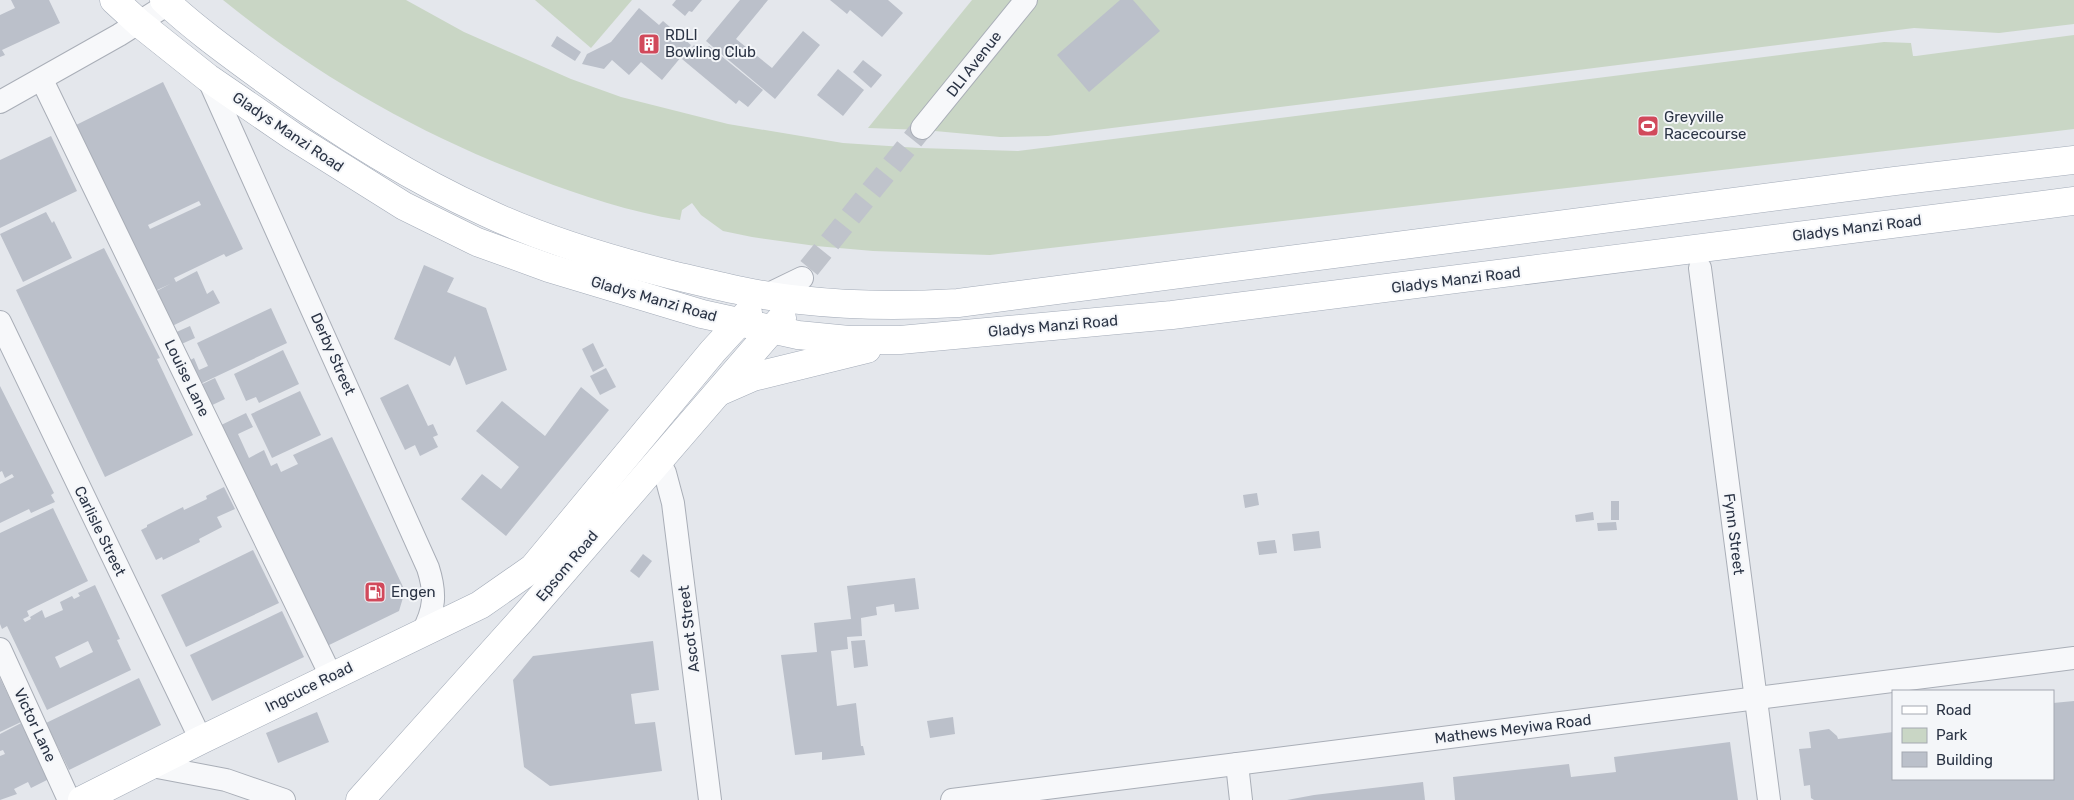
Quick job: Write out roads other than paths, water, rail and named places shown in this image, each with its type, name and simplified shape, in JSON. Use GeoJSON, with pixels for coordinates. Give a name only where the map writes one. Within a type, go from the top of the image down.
{"type":"FeatureCollection","features":[{"type":"Feature","properties":{"kind":"main road","name":"Gladys Manzi Road"},"geometry":{"type":"LineString","coordinates":[[114,0],[138,23],[208,78],[294,137],[404,206],[477,242],[548,268],[738,324],[798,335],[849,340],[900,340],[1172,315],[1699,258],[2074,201]]}},
{"type":"Feature","properties":{"kind":"main road","name":"Gladys Manzi Road"},"geometry":{"type":"LineString","coordinates":[[166,2],[302,106],[363,148],[412,176],[486,213],[551,239],[632,265],[718,286],[767,295],[803,282],[898,306],[958,303],[1694,207],[2074,160]]}},
{"type":"Feature","properties":{"kind":"main road"},"geometry":{"type":"LineString","coordinates":[[1694,207],[1699,258]]}},
{"type":"Feature","properties":{"kind":"main road"},"geometry":{"type":"LineString","coordinates":[[1166,277],[1172,315]]}},
{"type":"Feature","properties":{"kind":"main road","name":"Epsom Road"},"geometry":{"type":"LineString","coordinates":[[360,800],[524,617],[772,330],[803,282]]}},
{"type":"Feature","properties":{"kind":"main road","name":"Epsom Road"},"geometry":{"type":"LineString","coordinates":[[533,568],[738,324],[767,295]]}},
{"type":"Feature","properties":{"kind":"main road"},"geometry":{"type":"LineString","coordinates":[[717,392],[760,375],[900,340]]}},
{"type":"Feature","properties":{"kind":"main road","name":"Ingcuce Road"},"geometry":{"type":"LineString","coordinates":[[82,800],[495,596],[533,568]]}},
{"type":"Feature","properties":{"kind":"street","name":"DLI Avenue"},"geometry":{"type":"LineString","coordinates":[[922,128],[1026,0]]}},
{"type":"Feature","properties":{"kind":"street"},"geometry":{"type":"LineString","coordinates":[[0,102],[42,80],[138,23],[166,2]]}},
{"type":"Feature","properties":{"kind":"street","name":"Derby Street"},"geometry":{"type":"LineString","coordinates":[[208,78],[428,568],[433,584],[434,603],[431,616],[422,633]]}},
{"type":"Feature","properties":{"kind":"street","name":"Louise Lane"},"geometry":{"type":"LineString","coordinates":[[42,80],[331,676]]}},
{"type":"Feature","properties":{"kind":"street","name":"Fynn Street"},"geometry":{"type":"LineString","coordinates":[[1699,258],[1769,800]]}},
{"type":"Feature","properties":{"kind":"street","name":"Carlisle Street"},"geometry":{"type":"LineString","coordinates":[[0,322],[201,740]]}},
{"type":"Feature","properties":{"kind":"street","name":"Ascot Street"},"geometry":{"type":"LineString","coordinates":[[658,460],[665,473],[674,503],[710,800]]}},
{"type":"Feature","properties":{"kind":"street","name":"Victor Lane"},"geometry":{"type":"LineString","coordinates":[[0,649],[69,800]]}},
{"type":"Feature","properties":{"kind":"street","name":"Mathews Meyiwa Road"},"geometry":{"type":"LineString","coordinates":[[952,800],[2074,658]]}},
{"type":"Feature","properties":{"kind":"street"},"geometry":{"type":"LineString","coordinates":[[1237,764],[1241,800]]}},
{"type":"Feature","properties":{"kind":"street"},"geometry":{"type":"LineString","coordinates":[[152,766],[226,780],[284,800]]}},
{"type":"Feature","properties":{"kind":"tunnel"},"geometry":{"type":"LineString","coordinates":[[809,268],[922,128]]}},
{"type":"Feature","properties":{"kind":"place","name":"RDLI Bowling Club"},"geometry":{"type":"Point","coordinates":[649,44]}},
{"type":"Feature","properties":{"kind":"place","name":"Greyville Racecourse"},"geometry":{"type":"Point","coordinates":[1648,126]}},
{"type":"Feature","properties":{"kind":"place","name":"Engen"},"geometry":{"type":"Point","coordinates":[375,592]}}]}
